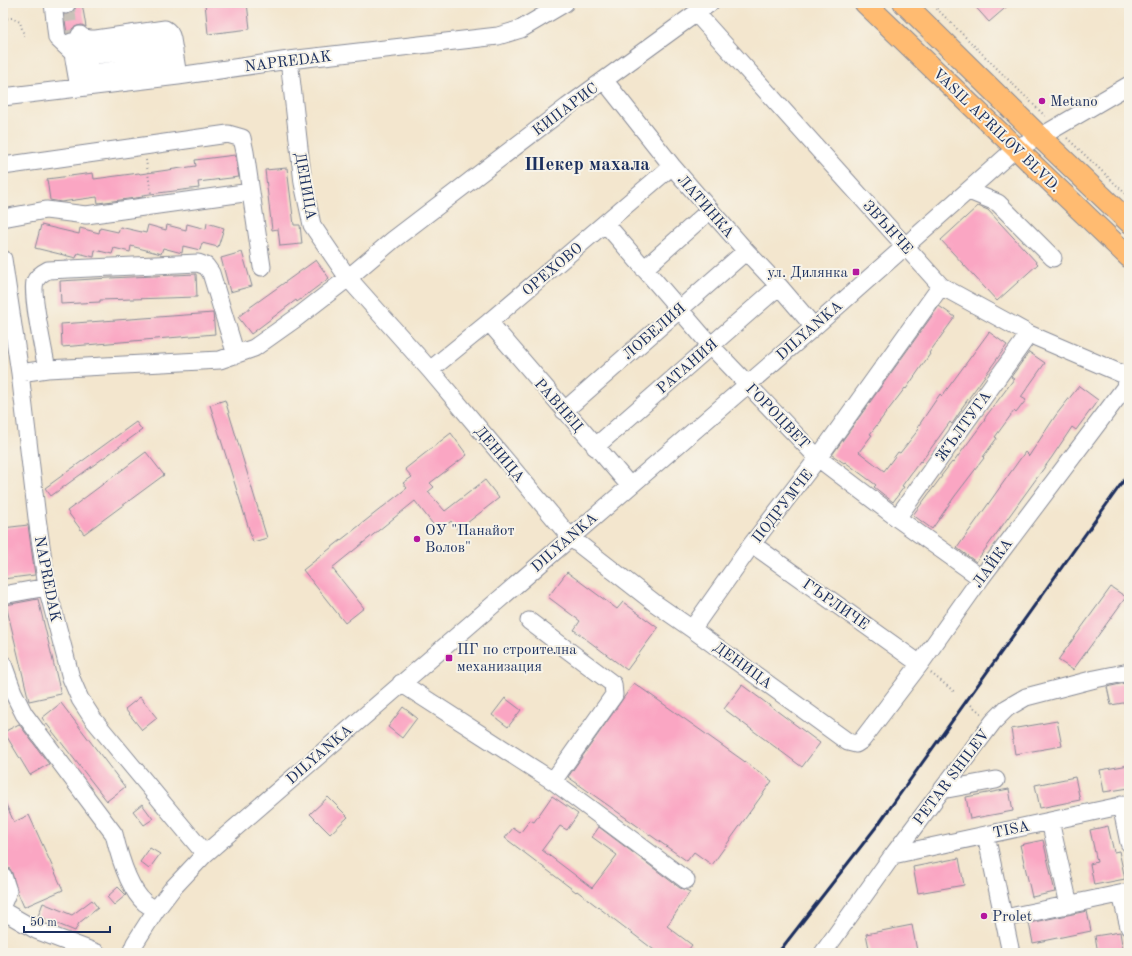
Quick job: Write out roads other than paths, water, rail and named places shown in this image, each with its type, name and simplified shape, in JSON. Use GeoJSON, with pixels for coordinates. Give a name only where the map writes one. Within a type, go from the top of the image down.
{"type":"FeatureCollection","features":[{"type":"Feature","properties":{"kind":"main road","name":"VASIL APRILOV BLVD."},"geometry":{"type":"LineString","coordinates":[[865,3],[1129,257]]}},
{"type":"Feature","properties":{"kind":"main road","name":"VASIL APRILOV BLVD."},"geometry":{"type":"LineString","coordinates":[[904,3],[1048,132],[1129,222]]}},
{"type":"Feature","properties":{"kind":"street"},"geometry":{"type":"LineString","coordinates":[[68,3],[57,38],[90,50],[167,40],[175,55],[170,62],[94,73],[91,72],[81,48]]}},
{"type":"Feature","properties":{"kind":"street","name":"NAPREDAK"},"geometry":{"type":"LineString","coordinates":[[3,97],[79,88],[175,55],[289,60],[498,36],[520,29],[565,3]]}},
{"type":"Feature","properties":{"kind":"street","name":"КИПАРИС"},"geometry":{"type":"LineString","coordinates":[[20,373],[47,369],[220,360],[254,348],[295,319],[348,278],[392,240],[567,107],[710,3]]}},
{"type":"Feature","properties":{"kind":"street","name":"ЗВЪНЧЕ"},"geometry":{"type":"LineString","coordinates":[[696,13],[941,286],[1029,334],[1129,377]]}},
{"type":"Feature","properties":{"kind":"street"},"geometry":{"type":"LineString","coordinates":[[79,88],[81,48]]}},
{"type":"Feature","properties":{"kind":"street","name":"ДЕНИЦА"},"geometry":{"type":"LineString","coordinates":[[289,60],[303,182],[312,225],[348,278],[430,370],[570,537],[656,604],[692,628],[848,742],[856,744]]}},
{"type":"Feature","properties":{"kind":"street","name":"ЛАТИНКА"},"geometry":{"type":"LineString","coordinates":[[604,80],[672,166],[746,252],[779,286],[814,327]]}},
{"type":"Feature","properties":{"kind":"street","name":"DILYANKA"},"geometry":{"type":"LineString","coordinates":[[131,953],[135,943],[156,910],[172,889],[204,854],[814,327],[1016,148],[1048,132],[1129,85]]}},
{"type":"Feature","properties":{"kind":"street"},"geometry":{"type":"LineString","coordinates":[[3,166],[228,134],[242,138],[262,267]]}},
{"type":"Feature","properties":{"kind":"street","name":"ОРЕХОВО"},"geometry":{"type":"LineString","coordinates":[[430,370],[489,322],[672,166]]}},
{"type":"Feature","properties":{"kind":"street"},"geometry":{"type":"LineString","coordinates":[[969,191],[998,203],[1053,258]]}},
{"type":"Feature","properties":{"kind":"street"},"geometry":{"type":"LineString","coordinates":[[3,218],[46,210],[86,215],[251,192]]}},
{"type":"Feature","properties":{"kind":"street"},"geometry":{"type":"LineString","coordinates":[[644,269],[710,210]]}},
{"type":"Feature","properties":{"kind":"street","name":"ГОРОЦВЕТ"},"geometry":{"type":"LineString","coordinates":[[605,223],[710,346],[818,458],[897,518],[981,578]]}},
{"type":"Feature","properties":{"kind":"street","name":"ЛОБЕЛИЯ"},"geometry":{"type":"LineString","coordinates":[[564,411],[746,252]]}},
{"type":"Feature","properties":{"kind":"street","name":"NAPREDAK"},"geometry":{"type":"LineString","coordinates":[[3,259],[20,373],[37,518],[47,587],[70,678],[80,699],[93,719],[204,854]]}},
{"type":"Feature","properties":{"kind":"street"},"geometry":{"type":"LineString","coordinates":[[47,369],[34,297],[34,283],[40,274],[48,270],[198,263],[206,266],[211,273],[236,355]]}},
{"type":"Feature","properties":{"kind":"street","name":"РАТАНИЯ"},"geometry":{"type":"LineString","coordinates":[[596,447],[779,286]]}},
{"type":"Feature","properties":{"kind":"street","name":"ПОДРУМЧЕ"},"geometry":{"type":"LineString","coordinates":[[692,628],[752,544],[818,458],[941,286]]}},
{"type":"Feature","properties":{"kind":"street","name":"РАВНЕЦ"},"geometry":{"type":"LineString","coordinates":[[489,322],[630,486]]}},
{"type":"Feature","properties":{"kind":"street","name":"ЖЪЛТУГА"},"geometry":{"type":"LineString","coordinates":[[897,518],[1029,334]]}},
{"type":"Feature","properties":{"kind":"street","name":"ЛАЙКА"},"geometry":{"type":"LineString","coordinates":[[856,744],[862,740],[920,664],[981,578],[1129,382]]}},
{"type":"Feature","properties":{"kind":"street","name":"ГЪРЛИЧЕ"},"geometry":{"type":"LineString","coordinates":[[752,544],[920,664]]}},
{"type":"Feature","properties":{"kind":"street"},"geometry":{"type":"LineString","coordinates":[[3,595],[47,587]]}},
{"type":"Feature","properties":{"kind":"street"},"geometry":{"type":"LineString","coordinates":[[529,621],[613,684],[614,695],[553,781]]}},
{"type":"Feature","properties":{"kind":"street"},"geometry":{"type":"LineString","coordinates":[[3,664],[13,692],[24,714],[114,834],[118,851],[136,892],[146,903],[156,910]]}},
{"type":"Feature","properties":{"kind":"street","name":"PETAR SHILEV"},"geometry":{"type":"LineString","coordinates":[[823,953],[893,855],[993,722],[1007,708],[1026,697],[1095,679],[1129,672]]}},
{"type":"Feature","properties":{"kind":"street"},"geometry":{"type":"LineString","coordinates":[[401,683],[553,781],[686,880]]}},
{"type":"Feature","properties":{"kind":"street"},"geometry":{"type":"LineString","coordinates":[[942,790],[996,780]]}},
{"type":"Feature","properties":{"kind":"street"},"geometry":{"type":"LineString","coordinates":[[1125,804],[1129,843]]}},
{"type":"Feature","properties":{"kind":"street","name":"TISA"},"geometry":{"type":"LineString","coordinates":[[893,855],[1125,804]]}},
{"type":"Feature","properties":{"kind":"street"},"geometry":{"type":"LineString","coordinates":[[1050,821],[1069,905]]}},
{"type":"Feature","properties":{"kind":"street"},"geometry":{"type":"LineString","coordinates":[[986,835],[1012,953]]}},
{"type":"Feature","properties":{"kind":"street"},"geometry":{"type":"LineString","coordinates":[[3,876],[8,891],[3,903]]}},
{"type":"Feature","properties":{"kind":"street"},"geometry":{"type":"LineString","coordinates":[[1005,918],[1125,893],[1129,927]]}},
{"type":"Feature","properties":{"kind":"street"},"geometry":{"type":"LineString","coordinates":[[3,911],[36,930],[97,953]]}},
{"type":"Feature","properties":{"kind":"tunnel"},"geometry":{"type":"LineString","coordinates":[[66,5],[70,36]]}},
{"type":"Feature","properties":{"kind":"railway"},"geometry":{"type":"LineString","coordinates":[[778,953],[880,822],[1129,473]]}},
{"type":"Feature","properties":{"kind":"place","name":"Metano"},"geometry":{"type":"Point","coordinates":[1042,101]}},
{"type":"Feature","properties":{"kind":"place","name":"ул. Дилянка"},"geometry":{"type":"Point","coordinates":[856,272]}},
{"type":"Feature","properties":{"kind":"place","name":"ОУ \"Панайот Волов\""},"geometry":{"type":"Point","coordinates":[417,539]}},
{"type":"Feature","properties":{"kind":"place","name":"ПГ по строителна механизация"},"geometry":{"type":"Point","coordinates":[449,658]}},
{"type":"Feature","properties":{"kind":"place","name":"Prolet"},"geometry":{"type":"Point","coordinates":[984,916]}},
{"type":"Feature","properties":{"kind":"district","name":"Шекер махала"},"geometry":{"type":"Point","coordinates":[587,163]}}]}
